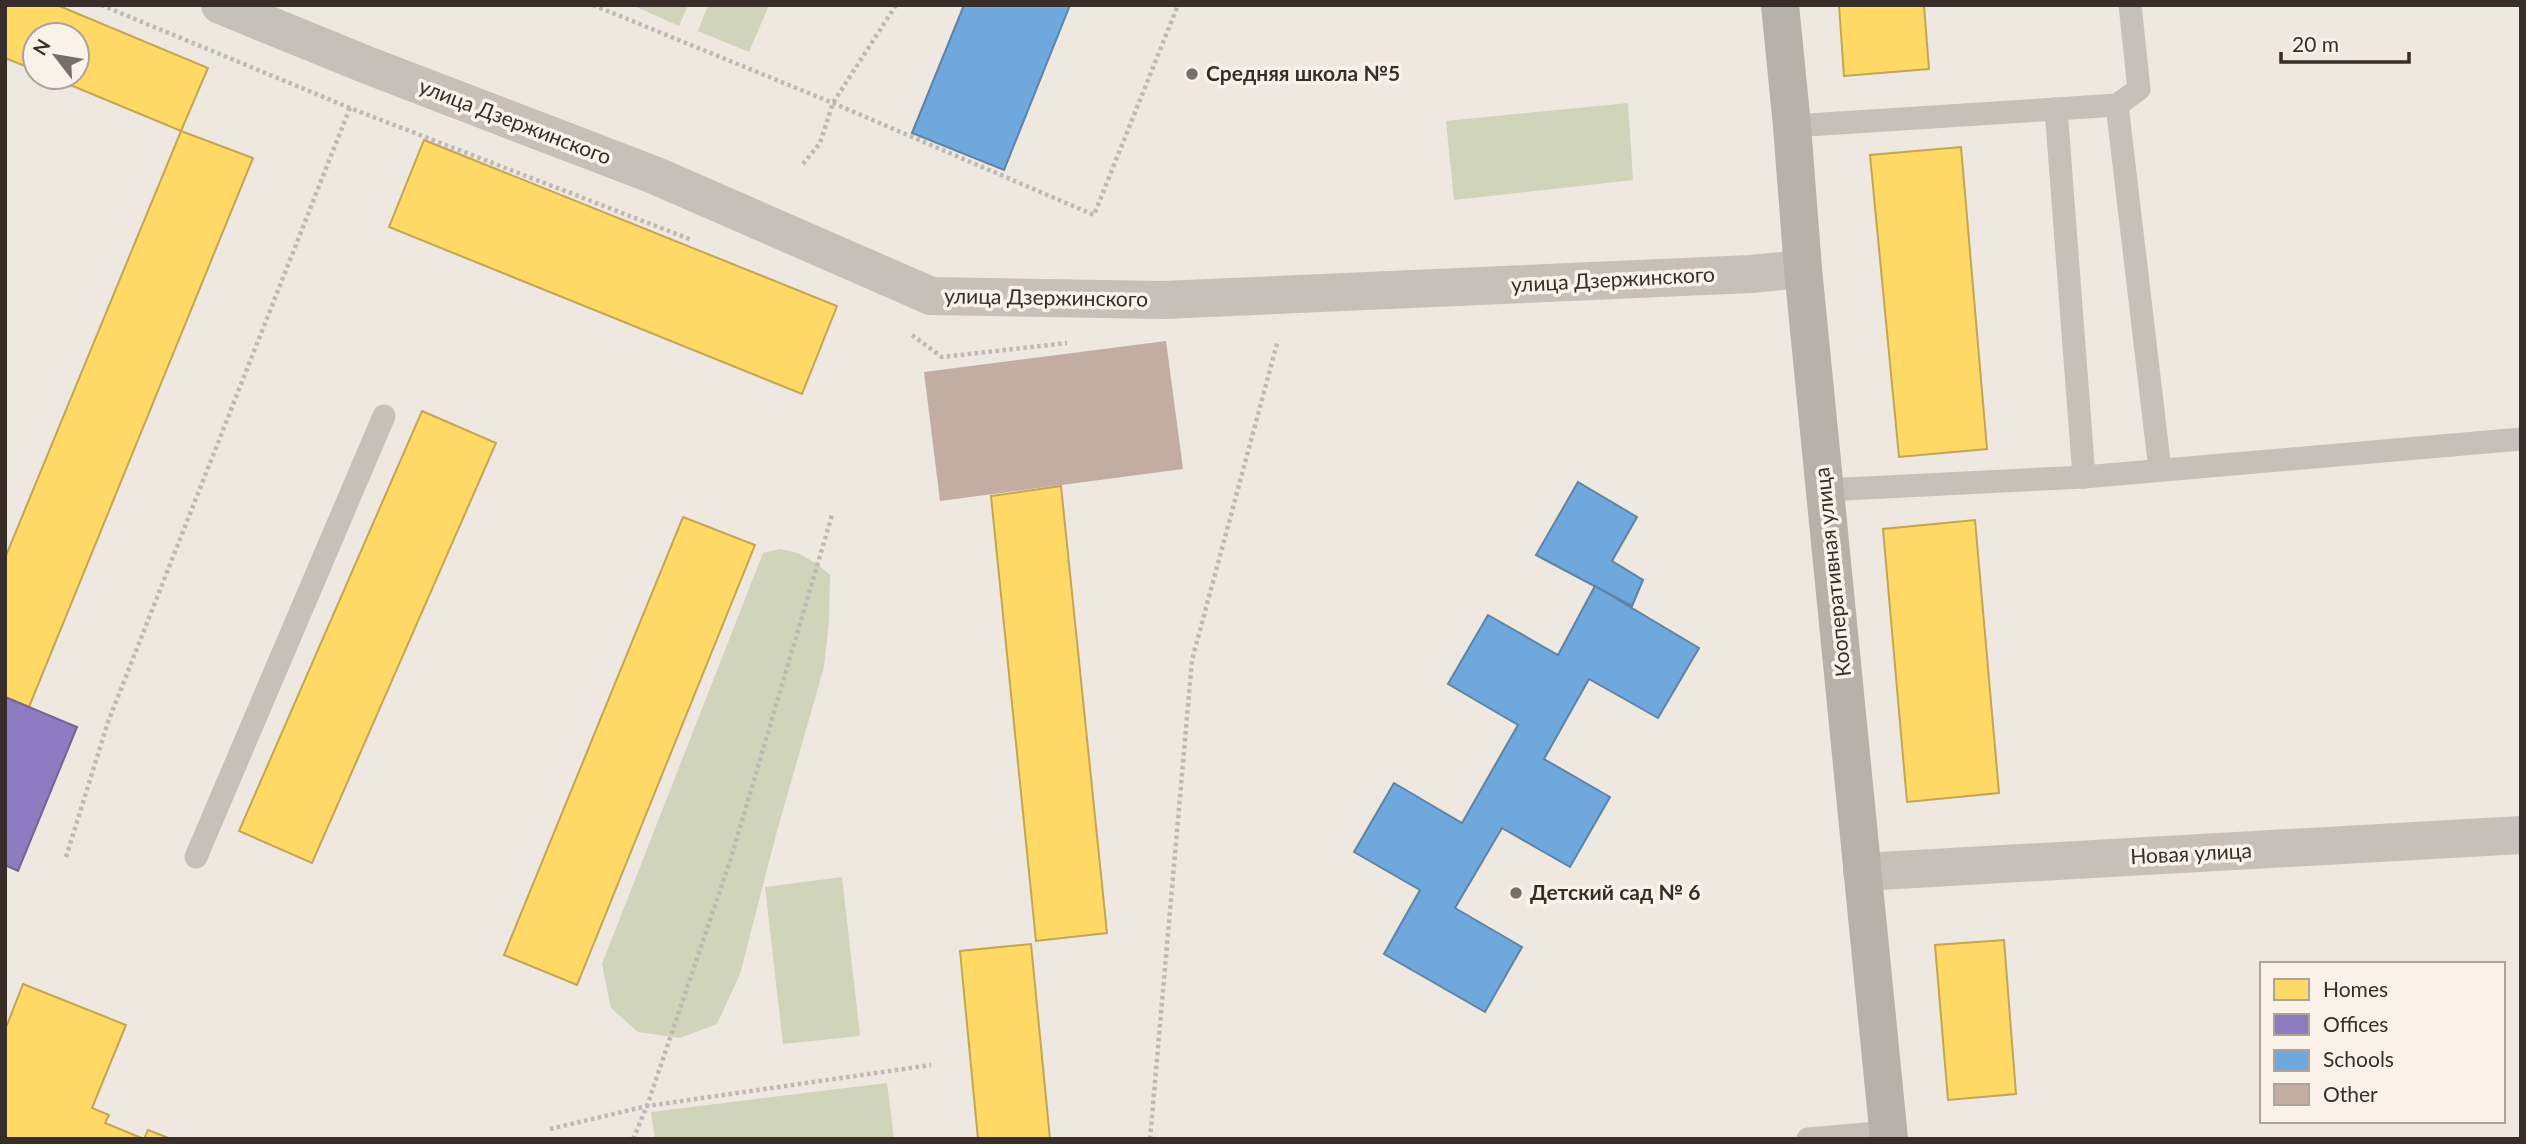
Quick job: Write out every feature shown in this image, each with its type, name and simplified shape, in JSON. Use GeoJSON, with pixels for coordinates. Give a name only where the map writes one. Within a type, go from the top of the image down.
{"type":"FeatureCollection","features":[{"type":"Feature","properties":{"kind":"street","name":"улица Дзержинского"},"geometry":{"type":"LineString","coordinates":[[220,5],[367,65],[654,175],[931,296],[1163,300],[1737,275],[1803,269]]}},
{"type":"Feature","properties":{"kind":"street","name":"Кооперативная улица"},"geometry":{"type":"LineString","coordinates":[[1780,5],[1793,126],[1803,269],[1889,1135]]}},
{"type":"Feature","properties":{"kind":"street","name":"Новая улица"},"geometry":{"type":"LineString","coordinates":[[1862,872],[2521,835]]}},
{"type":"Feature","properties":{"kind":"lane"},"geometry":{"type":"LineString","coordinates":[[1793,126],[2117,105],[2139,89],[2130,5]]}},
{"type":"Feature","properties":{"kind":"lane"},"geometry":{"type":"LineString","coordinates":[[2117,105],[2161,470]]}},
{"type":"Feature","properties":{"kind":"lane"},"geometry":{"type":"LineString","coordinates":[[2056,109],[2084,477]]}},
{"type":"Feature","properties":{"kind":"lane"},"geometry":{"type":"LineString","coordinates":[[196,857],[384,416]]}},
{"type":"Feature","properties":{"kind":"lane"},"geometry":{"type":"LineString","coordinates":[[1825,490],[2084,477],[2521,439]]}},
{"type":"Feature","properties":{"kind":"lane"},"geometry":{"type":"LineString","coordinates":[[1808,1139],[1889,1135]]}},
{"type":"Feature","properties":{"kind":"path"},"geometry":{"type":"LineString","coordinates":[[593,5],[1094,215],[1178,5]]}},
{"type":"Feature","properties":{"kind":"path"},"geometry":{"type":"LineString","coordinates":[[803,164],[820,143],[832,103],[896,5]]}},
{"type":"Feature","properties":{"kind":"path"},"geometry":{"type":"LineString","coordinates":[[66,857],[108,722],[367,65]]}},
{"type":"Feature","properties":{"kind":"path"},"geometry":{"type":"LineString","coordinates":[[1150,1139],[1192,660],[1278,340]]}},
{"type":"Feature","properties":{"kind":"path"},"geometry":{"type":"LineString","coordinates":[[633,1139],[648,1107],[731,858],[832,515]]}},
{"type":"Feature","properties":{"kind":"path"},"geometry":{"type":"LineString","coordinates":[[550,1129],[648,1107],[931,1065]]}},
{"type":"Feature","properties":{"kind":"green space"},"geometry":{"type":"Polygon","coordinates":[[[632,5],[688,5],[679,26],[632,5]]]}},
{"type":"Feature","properties":{"kind":"green space"},"geometry":{"type":"Polygon","coordinates":[[[708,5],[769,5],[749,52],[698,31],[708,5]]]}},
{"type":"Feature","properties":{"kind":"green space"},"geometry":{"type":"Polygon","coordinates":[[[1628,103],[1633,180],[1454,200],[1446,121],[1628,103]]]}},
{"type":"Feature","properties":{"kind":"green space"},"geometry":{"type":"Polygon","coordinates":[[[780,549],[807,558],[830,575],[829,621],[824,667],[740,974],[717,1024],[680,1038],[638,1032],[611,1008],[602,964],[763,553],[780,549]]]}},
{"type":"Feature","properties":{"kind":"green space"},"geometry":{"type":"Polygon","coordinates":[[[842,877],[860,1036],[783,1044],[765,887],[842,877]]]}},
{"type":"Feature","properties":{"kind":"green space"},"geometry":{"type":"Polygon","coordinates":[[[887,1083],[894,1139],[655,1139],[651,1112],[887,1083]]]}},
{"type":"Feature","properties":{"kind":"building: Homes"},"geometry":{"type":"Polygon","coordinates":[[[5,5],[57,5],[208,68],[181,131],[85,91],[91,91],[91,21],[21,21],[21,64],[5,58],[5,5]]]}},
{"type":"Feature","properties":{"kind":"building: Homes"},"geometry":{"type":"Polygon","coordinates":[[[1839,5],[1924,5],[1929,69],[1844,76],[1839,5]]]}},
{"type":"Feature","properties":{"kind":"building: Homes"},"geometry":{"type":"Polygon","coordinates":[[[181,131],[253,158],[29,707],[5,697],[5,558],[181,131]]]}},
{"type":"Feature","properties":{"kind":"building: Homes"},"geometry":{"type":"Polygon","coordinates":[[[424,140],[837,306],[802,394],[389,227],[424,140]]]}},
{"type":"Feature","properties":{"kind":"building: Homes"},"geometry":{"type":"Polygon","coordinates":[[[1961,147],[1987,449],[1899,457],[1870,155],[1961,147]]]}},
{"type":"Feature","properties":{"kind":"building: Homes"},"geometry":{"type":"Polygon","coordinates":[[[422,411],[496,443],[312,863],[239,831],[422,411]]]}},
{"type":"Feature","properties":{"kind":"building: Homes"},"geometry":{"type":"Polygon","coordinates":[[[1061,486],[1107,933],[1036,941],[991,496],[1061,486]]]}},
{"type":"Feature","properties":{"kind":"building: Homes"},"geometry":{"type":"Polygon","coordinates":[[[683,517],[755,545],[577,985],[504,955],[683,517]]]}},
{"type":"Feature","properties":{"kind":"building: Homes"},"geometry":{"type":"Polygon","coordinates":[[[1975,520],[1999,793],[1907,802],[1883,529],[1975,520]]]}},
{"type":"Feature","properties":{"kind":"building: Homes"},"geometry":{"type":"Polygon","coordinates":[[[2004,940],[2016,1094],[1948,1100],[1935,945],[2004,940]]]}},
{"type":"Feature","properties":{"kind":"building: Homes"},"geometry":{"type":"Polygon","coordinates":[[[1031,944],[1050,1139],[978,1139],[960,951],[1031,944]]]}},
{"type":"Feature","properties":{"kind":"building: Homes"},"geometry":{"type":"Polygon","coordinates":[[[23,984],[126,1025],[92,1108],[109,1115],[105,1123],[144,1139],[5,1139],[5,1025],[23,984]]]}},
{"type":"Feature","properties":{"kind":"building: Homes"},"geometry":{"type":"Polygon","coordinates":[[[148,1130],[171,1139],[144,1139],[148,1130]]]}},
{"type":"Feature","properties":{"kind":"building: Offices"},"geometry":{"type":"Polygon","coordinates":[[[5,697],[77,727],[18,871],[5,865],[5,697]]]}},
{"type":"Feature","properties":{"kind":"building: Schools"},"geometry":{"type":"Polygon","coordinates":[[[964,5],[1070,5],[1004,170],[912,133],[964,5]]]}},
{"type":"Feature","properties":{"kind":"building: Schools"},"geometry":{"type":"Polygon","coordinates":[[[1578,482],[1637,517],[1612,561],[1643,580],[1632,606],[1536,555],[1578,482]]]}},
{"type":"Feature","properties":{"kind":"building: Schools","name":"Детский сад № 6"},"geometry":{"type":"Polygon","coordinates":[[[1595,586],[1699,648],[1658,718],[1589,679],[1544,759],[1610,797],[1570,867],[1502,828],[1455,908],[1522,947],[1485,1012],[1384,954],[1420,890],[1354,852],[1394,783],[1462,823],[1518,725],[1448,684],[1488,615],[1558,655],[1595,586]]]}},
{"type":"Feature","properties":{"kind":"building: Other"},"geometry":{"type":"Polygon","coordinates":[[[1166,341],[1183,469],[940,501],[924,372],[1166,341]]]}},
{"type":"Feature","properties":{"kind":"place","name":"Средняя школа №5"},"geometry":{"type":"Point","coordinates":[1192,74]}},
{"type":"Feature","properties":{"kind":"place","name":"Детский сад № 6"},"geometry":{"type":"Point","coordinates":[1516,893]}}]}
